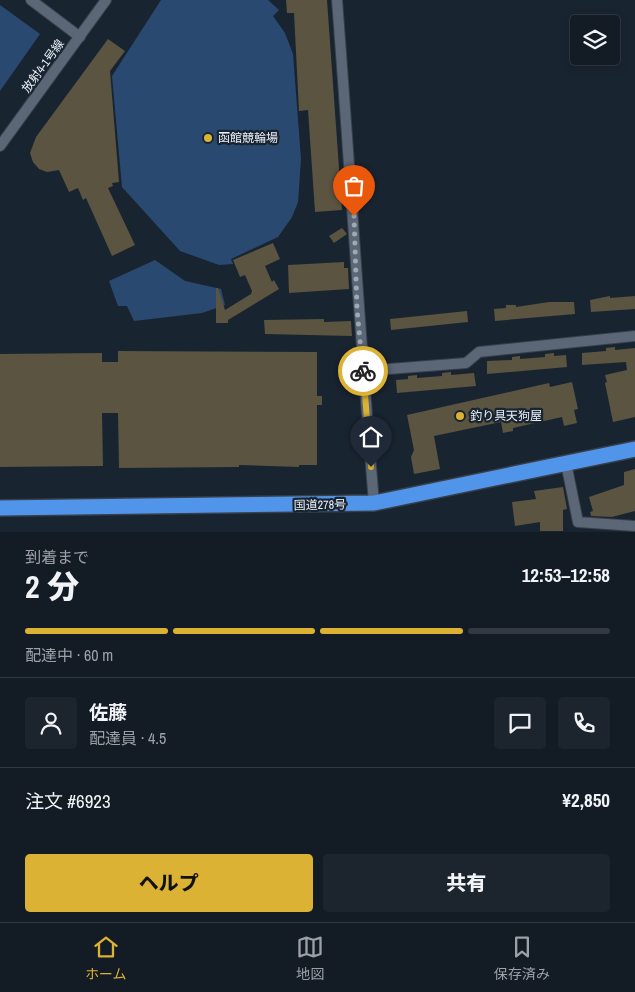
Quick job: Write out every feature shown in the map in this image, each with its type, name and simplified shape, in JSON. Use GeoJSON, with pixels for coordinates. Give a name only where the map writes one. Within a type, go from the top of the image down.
{"type":"FeatureCollection","features":[{"type":"Feature","properties":{"kind":"highway","name":"国道278号"},"geometry":{"type":"LineString","coordinates":[[0,508],[374,504],[635,449]]}},
{"type":"Feature","properties":{"kind":"street"},"geometry":{"type":"LineString","coordinates":[[30,0],[80,37]]}},
{"type":"Feature","properties":{"kind":"street","name":"放射4-1号線"},"geometry":{"type":"LineString","coordinates":[[0,146],[106,0]]}},
{"type":"Feature","properties":{"kind":"street"},"geometry":{"type":"LineString","coordinates":[[337,0],[354,216],[357,309],[374,504]]}},
{"type":"Feature","properties":{"kind":"street"},"geometry":{"type":"LineString","coordinates":[[363,371],[466,363],[479,352],[635,336]]}},
{"type":"Feature","properties":{"kind":"street"},"geometry":{"type":"LineString","coordinates":[[566,463],[578,522],[635,526]]}},
{"type":"Feature","properties":{"kind":"shaded area","name":"函館競輪場"},"geometry":{"type":"Polygon","coordinates":[[[161,0],[268,0],[279,10],[273,16],[285,33],[293,54],[301,159],[298,202],[292,217],[278,237],[231,259],[233,264],[219,265],[180,251],[122,187],[112,76],[161,0]]]}},
{"type":"Feature","properties":{"kind":"shaded area"},"geometry":{"type":"Polygon","coordinates":[[[0,5],[40,34],[0,91],[0,5]]]}},
{"type":"Feature","properties":{"kind":"shaded area"},"geometry":{"type":"Polygon","coordinates":[[[155,260],[185,281],[221,289],[225,305],[202,313],[134,321],[127,306],[118,306],[109,281],[155,260]]]}},
{"type":"Feature","properties":{"kind":"building"},"geometry":{"type":"Polygon","coordinates":[[[286,0],[327,0],[342,210],[315,212],[308,110],[299,111],[294,13],[287,13],[286,0]]]}},
{"type":"Feature","properties":{"kind":"building"},"geometry":{"type":"Polygon","coordinates":[[[108,39],[125,51],[110,71],[119,182],[112,183],[113,186],[108,188],[135,245],[112,256],[86,198],[83,200],[78,188],[69,192],[59,170],[47,172],[39,169],[33,162],[30,153],[36,137],[108,39]]]}},
{"type":"Feature","properties":{"kind":"building"},"geometry":{"type":"Polygon","coordinates":[[[342,228],[347,234],[334,243],[329,236],[342,228]]]}},
{"type":"Feature","properties":{"kind":"building"},"geometry":{"type":"Polygon","coordinates":[[[273,243],[280,259],[265,266],[272,282],[274,280],[279,289],[228,320],[228,323],[216,323],[216,288],[218,288],[225,310],[251,294],[252,291],[245,275],[240,277],[233,260],[273,243]]]}},
{"type":"Feature","properties":{"kind":"building"},"geometry":{"type":"Polygon","coordinates":[[[344,262],[344,268],[348,268],[349,289],[289,293],[288,265],[344,262]]]}},
{"type":"Feature","properties":{"kind":"building"},"geometry":{"type":"Polygon","coordinates":[[[610,296],[610,298],[635,296],[635,309],[591,312],[590,300],[610,296]]]}},
{"type":"Feature","properties":{"kind":"building"},"geometry":{"type":"Polygon","coordinates":[[[549,302],[574,302],[575,314],[495,321],[494,309],[506,308],[506,305],[516,305],[516,307],[549,302]]]}},
{"type":"Feature","properties":{"kind":"building"},"geometry":{"type":"Polygon","coordinates":[[[467,311],[468,322],[391,330],[390,319],[467,311]]]}},
{"type":"Feature","properties":{"kind":"building"},"geometry":{"type":"Polygon","coordinates":[[[324,319],[324,322],[351,321],[352,336],[265,334],[264,320],[324,319]]]}},
{"type":"Feature","properties":{"kind":"building"},"geometry":{"type":"Polygon","coordinates":[[[615,347],[615,350],[635,348],[635,417],[613,422],[605,375],[627,370],[626,362],[582,365],[582,353],[606,351],[606,348],[615,347]]]}},
{"type":"Feature","properties":{"kind":"building"},"geometry":{"type":"Polygon","coordinates":[[[118,351],[317,352],[317,396],[322,396],[322,405],[317,405],[317,465],[299,465],[299,467],[239,465],[239,467],[119,468],[118,413],[102,413],[103,466],[0,467],[0,354],[102,353],[102,362],[118,362],[118,351]]]}},
{"type":"Feature","properties":{"kind":"building"},"geometry":{"type":"Polygon","coordinates":[[[554,353],[554,356],[566,355],[567,367],[487,374],[487,361],[512,360],[512,357],[520,356],[520,359],[545,357],[545,354],[554,353]]]}},
{"type":"Feature","properties":{"kind":"building"},"geometry":{"type":"Polygon","coordinates":[[[451,372],[451,375],[474,373],[476,386],[397,393],[396,380],[408,379],[408,376],[417,375],[417,378],[442,376],[442,373],[451,372]]]}},
{"type":"Feature","properties":{"kind":"building"},"geometry":{"type":"Polygon","coordinates":[[[572,382],[578,409],[574,410],[577,423],[564,426],[562,417],[513,428],[513,431],[503,433],[501,422],[434,436],[440,469],[414,474],[411,457],[414,450],[407,415],[549,383],[550,387],[572,382]]]}},
{"type":"Feature","properties":{"kind":"building"},"geometry":{"type":"Polygon","coordinates":[[[635,469],[635,511],[612,517],[591,516],[590,512],[593,511],[589,497],[624,485],[624,472],[635,469]]]}},
{"type":"Feature","properties":{"kind":"building"},"geometry":{"type":"Polygon","coordinates":[[[563,487],[567,509],[563,510],[563,531],[540,531],[540,522],[515,526],[512,502],[536,499],[534,491],[563,487]]]}},
{"type":"Feature","properties":{"kind":"way so far"},"geometry":{"type":"LineString","coordinates":[[354,216],[357,309],[363,371]]}},
{"type":"Feature","properties":{"kind":"place","name":"函館競輪場"},"geometry":{"type":"Point","coordinates":[208,138]}},
{"type":"Feature","properties":{"kind":"place","name":"釣り具天狗屋"},"geometry":{"type":"Point","coordinates":[460,416]}},
{"type":"Feature","properties":{"kind":"route"},"geometry":{"type":"LineString","coordinates":[[363,371],[371,467]]}}]}
